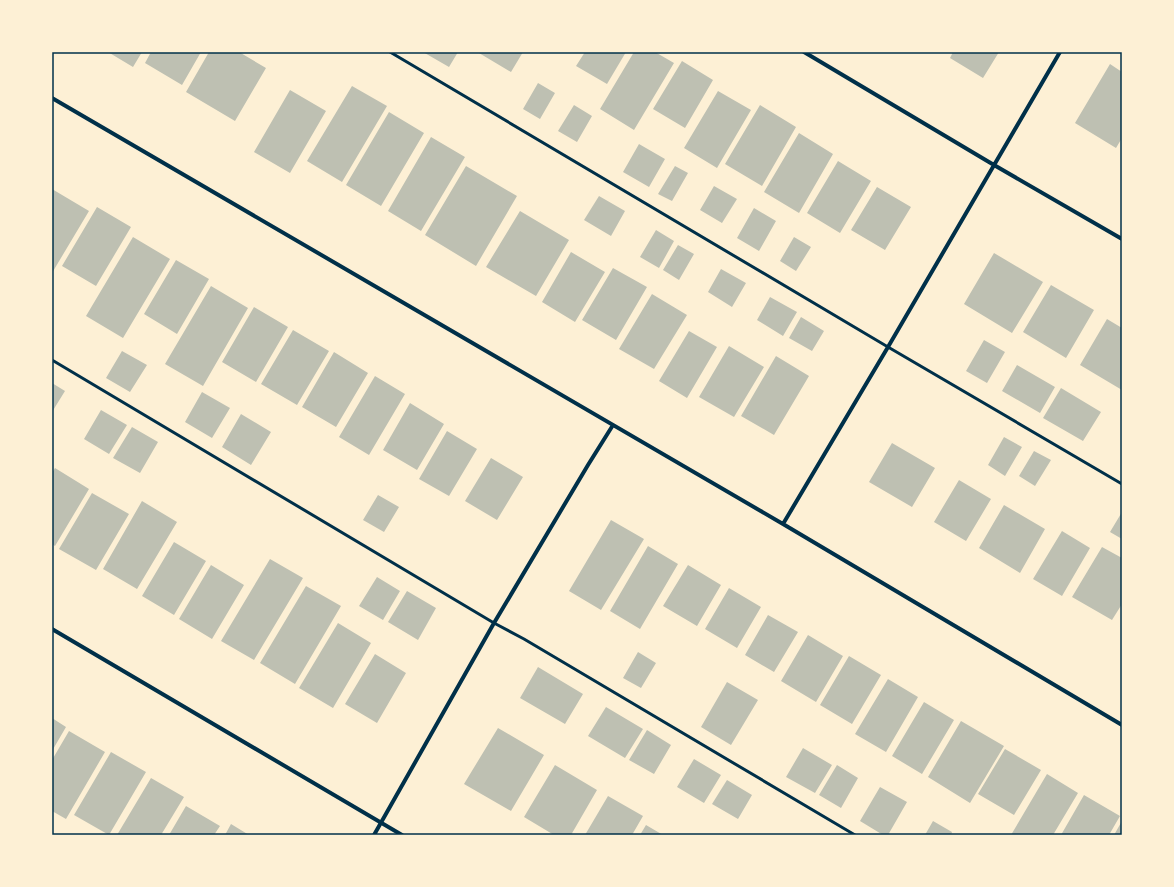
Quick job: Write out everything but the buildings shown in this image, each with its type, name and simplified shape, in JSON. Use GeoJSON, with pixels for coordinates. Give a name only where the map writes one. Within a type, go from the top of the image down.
{"type":"FeatureCollection","features":[{"type":"Feature","properties":{"kind":"street"},"geometry":{"type":"LineString","coordinates":[[804,52],[1122,239]]}},
{"type":"Feature","properties":{"kind":"street"},"geometry":{"type":"LineString","coordinates":[[783,524],[1060,52]]}},
{"type":"Feature","properties":{"kind":"street"},"geometry":{"type":"LineString","coordinates":[[52,98],[783,524],[1122,725]]}},
{"type":"Feature","properties":{"kind":"street"},"geometry":{"type":"LineString","coordinates":[[374,835],[494,624],[613,425]]}},
{"type":"Feature","properties":{"kind":"street"},"geometry":{"type":"LineString","coordinates":[[52,630],[402,835]]}},
{"type":"Feature","properties":{"kind":"lane"},"geometry":{"type":"LineString","coordinates":[[390,52],[1122,484]]}},
{"type":"Feature","properties":{"kind":"lane"},"geometry":{"type":"LineString","coordinates":[[52,360],[494,624],[524,640],[855,835]]}}]}
